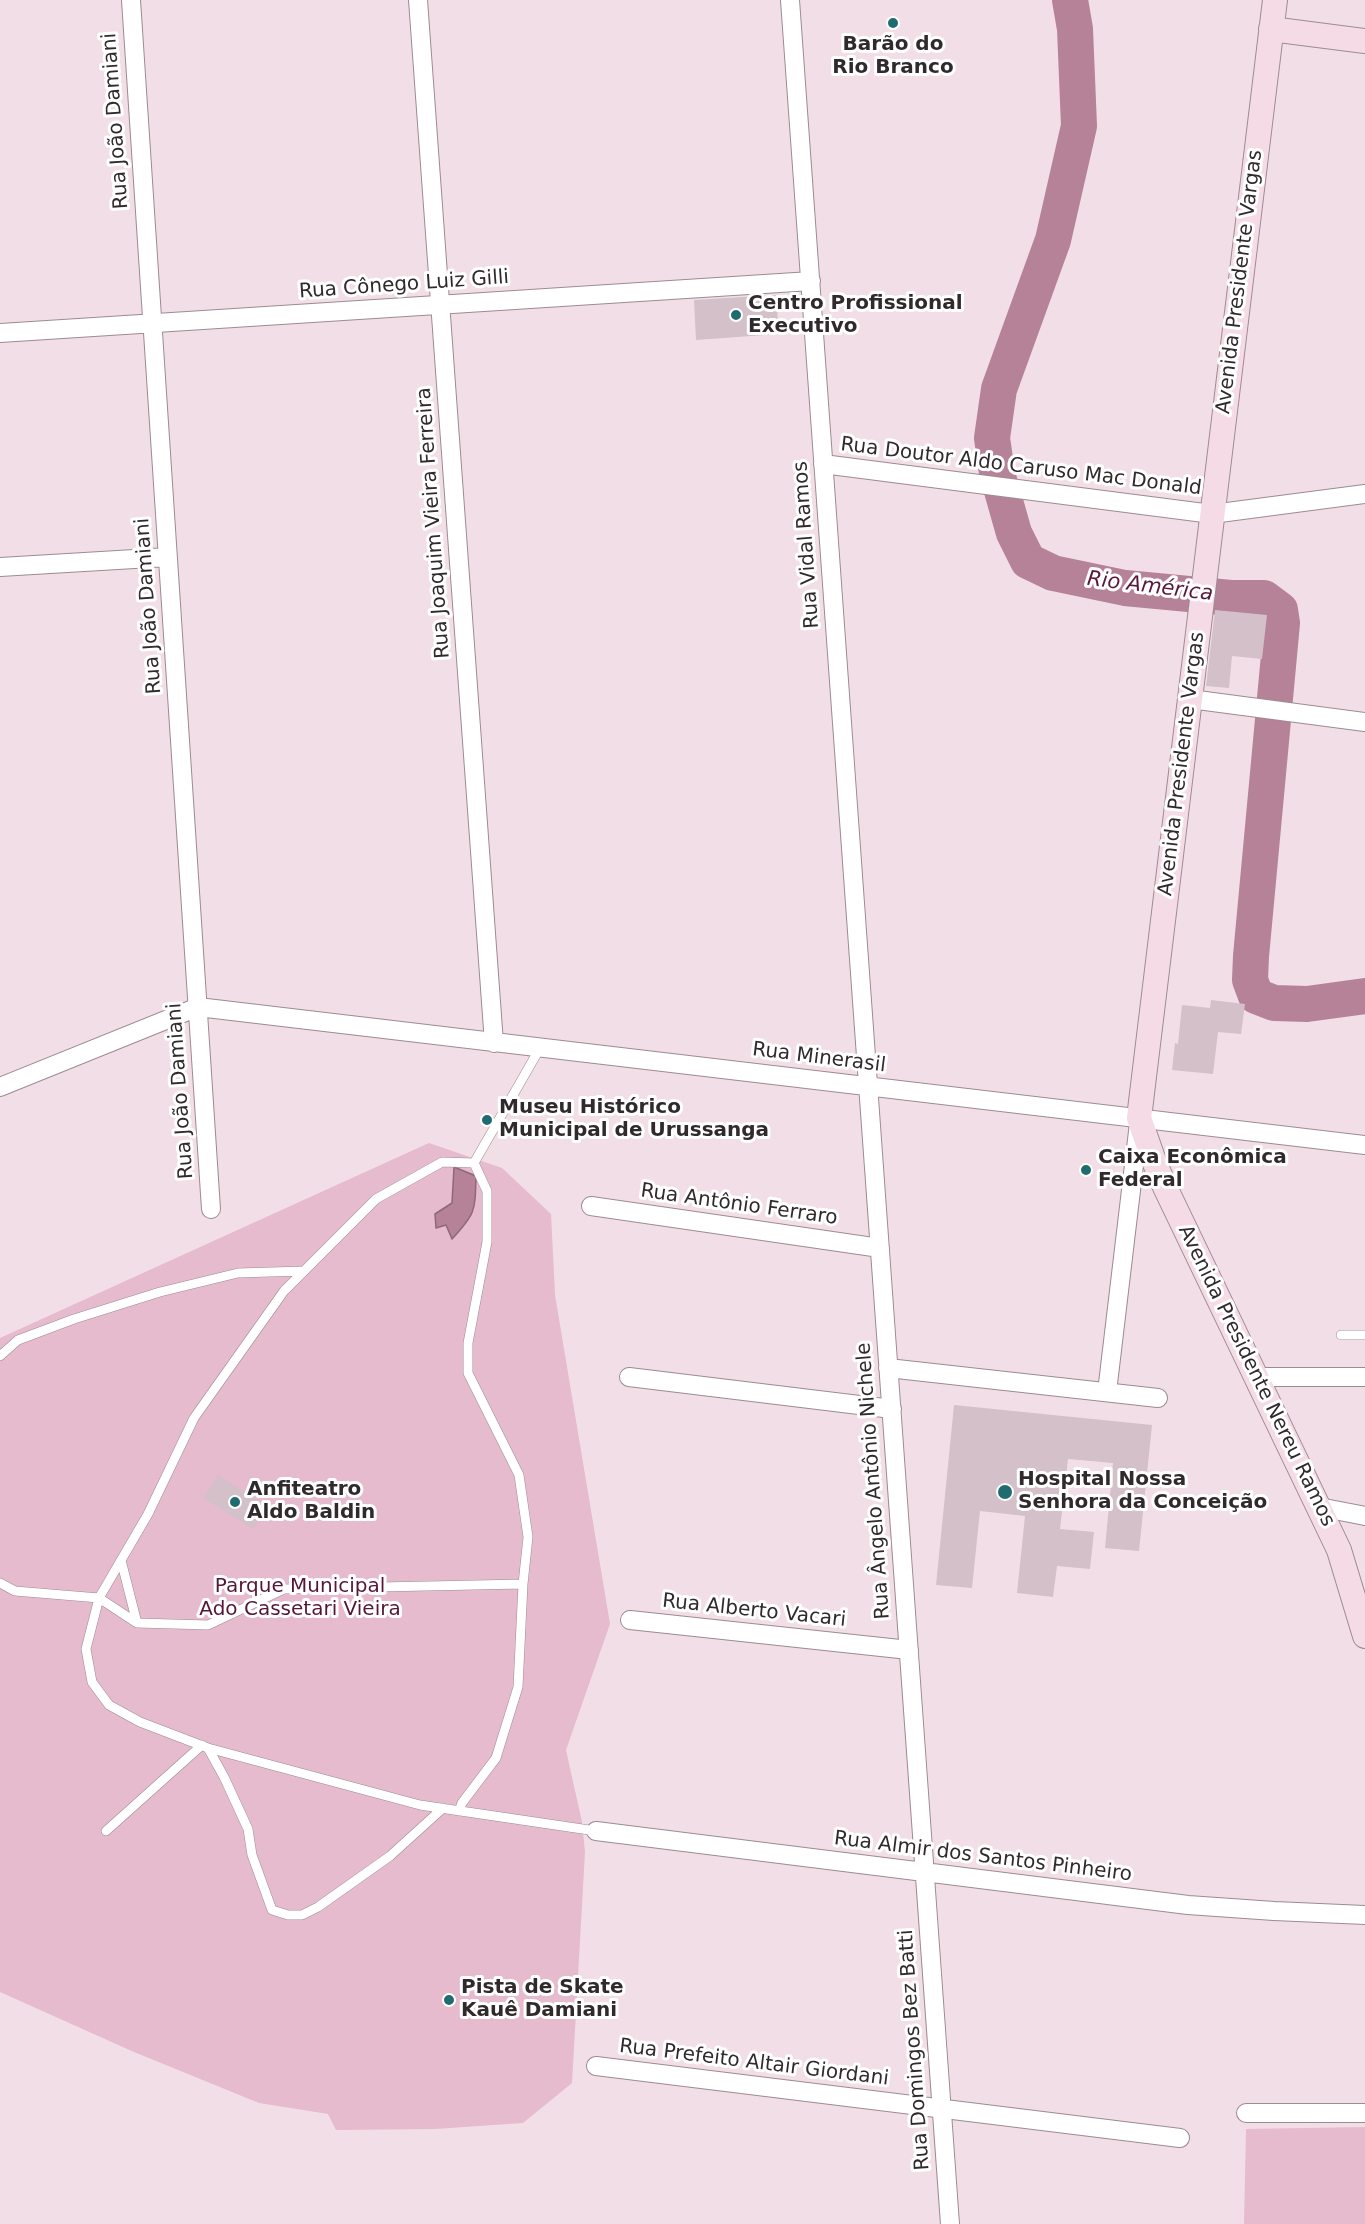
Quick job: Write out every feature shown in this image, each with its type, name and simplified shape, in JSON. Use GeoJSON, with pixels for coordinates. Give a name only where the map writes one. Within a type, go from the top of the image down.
{"type":"FeatureCollection","features":[{"type":"Feature","properties":{"kind":"street","name":"Rua João Damiani"},"geometry":{"type":"LineString","coordinates":[[131,0],[211,1209]]}},
{"type":"Feature","properties":{"kind":"street","name":"Rua Joaquim Vieira Ferreira"},"geometry":{"type":"LineString","coordinates":[[418,0],[494,1043]]}},
{"type":"Feature","properties":{"kind":"street","name":"Rua Vidal Ramos"},"geometry":{"type":"LineString","coordinates":[[790,0],[868,1086]]}},
{"type":"Feature","properties":{"kind":"street","name":"Avenida Presidente Vargas"},"geometry":{"type":"LineString","coordinates":[[1107,1392],[1275,0]]}},
{"type":"Feature","properties":{"kind":"street"},"geometry":{"type":"LineString","coordinates":[[1271,29],[1365,41]]}},
{"type":"Feature","properties":{"kind":"street","name":"Rua Cônego Luiz Gilli"},"geometry":{"type":"LineString","coordinates":[[0,333],[810,281]]}},
{"type":"Feature","properties":{"kind":"street","name":"Rua Doutor Aldo Caruso Mac Donald"},"geometry":{"type":"LineString","coordinates":[[823,464],[1212,514],[1365,494]]}},
{"type":"Feature","properties":{"kind":"street"},"geometry":{"type":"LineString","coordinates":[[0,567],[168,557]]}},
{"type":"Feature","properties":{"kind":"street"},"geometry":{"type":"LineString","coordinates":[[1190,699],[1365,722]]}},
{"type":"Feature","properties":{"kind":"street"},"geometry":{"type":"LineString","coordinates":[[0,1087],[198,1007]]}},
{"type":"Feature","properties":{"kind":"street","name":"Rua Minerasil"},"geometry":{"type":"LineString","coordinates":[[198,1007],[1365,1145]]}},
{"type":"Feature","properties":{"kind":"street","name":"Rua Ângelo Antônio Nichele"},"geometry":{"type":"LineString","coordinates":[[868,1086],[925,1872]]}},
{"type":"Feature","properties":{"kind":"street","name":"Avenida Presidente Nereu Ramos"},"geometry":{"type":"LineString","coordinates":[[1139,1118],[1165,1187],[1339,1550],[1363,1622]]}},
{"type":"Feature","properties":{"kind":"street","name":"Rua Antônio Ferraro"},"geometry":{"type":"LineString","coordinates":[[591,1206],[880,1248]]}},
{"type":"Feature","properties":{"kind":"street"},"geometry":{"type":"LineString","coordinates":[[888,1368],[1158,1398]]}},
{"type":"Feature","properties":{"kind":"street"},"geometry":{"type":"LineString","coordinates":[[629,1377],[892,1409]]}},
{"type":"Feature","properties":{"kind":"street"},"geometry":{"type":"LineString","coordinates":[[1257,1377],[1365,1377]]}},
{"type":"Feature","properties":{"kind":"street"},"geometry":{"type":"LineString","coordinates":[[1319,1507],[1365,1516]]}},
{"type":"Feature","properties":{"kind":"street","name":"Rua Alberto Vacari"},"geometry":{"type":"LineString","coordinates":[[630,1620],[909,1650]]}},
{"type":"Feature","properties":{"kind":"street","name":"Rua Almir dos Santos Pinheiro"},"geometry":{"type":"LineString","coordinates":[[596,1831],[1229,1909],[1365,1914]]}},
{"type":"Feature","properties":{"kind":"street","name":"Rua Domingos Bez Batti"},"geometry":{"type":"LineString","coordinates":[[925,1872],[950,2224]]}},
{"type":"Feature","properties":{"kind":"street","name":"Rua Prefeito Altair Giordani"},"geometry":{"type":"LineString","coordinates":[[596,2066],[1180,2138]]}},
{"type":"Feature","properties":{"kind":"street"},"geometry":{"type":"LineString","coordinates":[[1246,2113],[1365,2113]]}},
{"type":"Feature","properties":{"kind":"lane"},"geometry":{"type":"LineString","coordinates":[[474,1163],[540,1048]]}},
{"type":"Feature","properties":{"kind":"lane"},"geometry":{"type":"LineString","coordinates":[[474,1163],[442,1162],[376,1199],[284,1291],[194,1418],[148,1514],[99,1598],[86,1649],[92,1682],[109,1705],[140,1722],[205,1747],[420,1805],[596,1831]]}},
{"type":"Feature","properties":{"kind":"lane"},"geometry":{"type":"LineString","coordinates":[[459,1811],[462,1803],[496,1758],[511,1715],[518,1687],[523,1584],[528,1537],[519,1475],[468,1373],[468,1343],[487,1242],[487,1191],[474,1163]]}},
{"type":"Feature","properties":{"kind":"lane"},"geometry":{"type":"LineString","coordinates":[[0,1356],[18,1340],[74,1319],[160,1292],[238,1273],[304,1271]]}},
{"type":"Feature","properties":{"kind":"lane"},"geometry":{"type":"LineString","coordinates":[[1341,1335],[1365,1335]]}},
{"type":"Feature","properties":{"kind":"lane"},"geometry":{"type":"LineString","coordinates":[[121,1560],[137,1623]]}},
{"type":"Feature","properties":{"kind":"lane"},"geometry":{"type":"LineString","coordinates":[[0,1583],[15,1591],[99,1598],[137,1623],[208,1625],[284,1589],[523,1584]]}},
{"type":"Feature","properties":{"kind":"lane"},"geometry":{"type":"LineString","coordinates":[[205,1747],[224,1777],[248,1829],[252,1855],[272,1910],[288,1915],[302,1914],[318,1907],[390,1856],[443,1808]]}},
{"type":"Feature","properties":{"kind":"lane"},"geometry":{"type":"LineString","coordinates":[[106,1831],[205,1747]]}},
{"type":"Feature","properties":{"kind":"green space","name":"Parque Municipal Ado Cassetari Vieira"},"geometry":{"type":"Polygon","coordinates":[[[429,1143],[502,1168],[551,1214],[555,1295],[610,1624],[566,1750],[582,1822],[585,1852],[572,2083],[523,2123],[435,2129],[336,2130],[328,2114],[259,2103],[134,2052],[0,1992],[0,1338],[429,1143]]]}},
{"type":"Feature","properties":{"kind":"green space"},"geometry":{"type":"Polygon","coordinates":[[[1365,2127],[1365,2224],[1244,2224],[1246,2129],[1365,2127]]]}},
{"type":"Feature","properties":{"kind":"shaded area"},"geometry":{"type":"Polygon","coordinates":[[[454,1167],[476,1176],[473,1211],[452,1239],[446,1225],[436,1228],[435,1214],[452,1203],[454,1167]]]}},
{"type":"Feature","properties":{"kind":"building","name":"Centro Profissional Executivo"},"geometry":{"type":"Polygon","coordinates":[[[776,295],[779,334],[696,340],[694,300],[776,295]]]}},
{"type":"Feature","properties":{"kind":"building"},"geometry":{"type":"Polygon","coordinates":[[[1215,610],[1267,615],[1262,659],[1232,656],[1229,688],[1206,686],[1215,610]]]}},
{"type":"Feature","properties":{"kind":"building"},"geometry":{"type":"Polygon","coordinates":[[[1211,1000],[1245,1004],[1241,1034],[1218,1032],[1213,1074],[1172,1070],[1175,1043],[1178,1044],[1182,1005],[1210,1008],[1211,1000]]]}},
{"type":"Feature","properties":{"kind":"building","name":"Hospital Nossa Senhora da Conceição"},"geometry":{"type":"Polygon","coordinates":[[[954,1405],[1152,1425],[1139,1551],[1105,1548],[1113,1463],[1068,1459],[1060,1529],[1094,1532],[1090,1569],[1057,1566],[1053,1597],[1017,1593],[1025,1516],[980,1511],[972,1588],[936,1585],[954,1405]]]}},
{"type":"Feature","properties":{"kind":"building","name":"Anfiteatro Aldo Baldin"},"geometry":{"type":"Polygon","coordinates":[[[218,1475],[267,1505],[253,1529],[203,1498],[218,1475]]]}},
{"type":"Feature","properties":{"kind":"waterway","name":"Rio América"},"geometry":{"type":"LineString","coordinates":[[1070,0],[1075,29],[1079,126],[1053,240],[999,389],[992,438],[997,473],[1014,533],[1028,561],[1053,573],[1125,588],[1231,598],[1264,598],[1280,610],[1282,623],[1250,980],[1256,996],[1274,1003],[1307,1004],[1365,996]]}},
{"type":"Feature","properties":{"kind":"place","name":"Barão do Rio Branco"},"geometry":{"type":"Point","coordinates":[893,23]}},
{"type":"Feature","properties":{"kind":"place","name":"Centro Profissional Executivo"},"geometry":{"type":"Point","coordinates":[736,315]}},
{"type":"Feature","properties":{"kind":"place","name":"Museu Histórico Municipal de Urussanga"},"geometry":{"type":"Point","coordinates":[487,1120]}},
{"type":"Feature","properties":{"kind":"place","name":"Caixa Econômica Federal"},"geometry":{"type":"Point","coordinates":[1086,1170]}},
{"type":"Feature","properties":{"kind":"place","name":"Hospital Nossa Senhora da Conceição"},"geometry":{"type":"Point","coordinates":[1005,1492]}},
{"type":"Feature","properties":{"kind":"place","name":"Anfiteatro Aldo Baldin"},"geometry":{"type":"Point","coordinates":[235,1502]}},
{"type":"Feature","properties":{"kind":"place","name":"Pista de Skate Kauê Damiani"},"geometry":{"type":"Point","coordinates":[449,2000]}}]}
